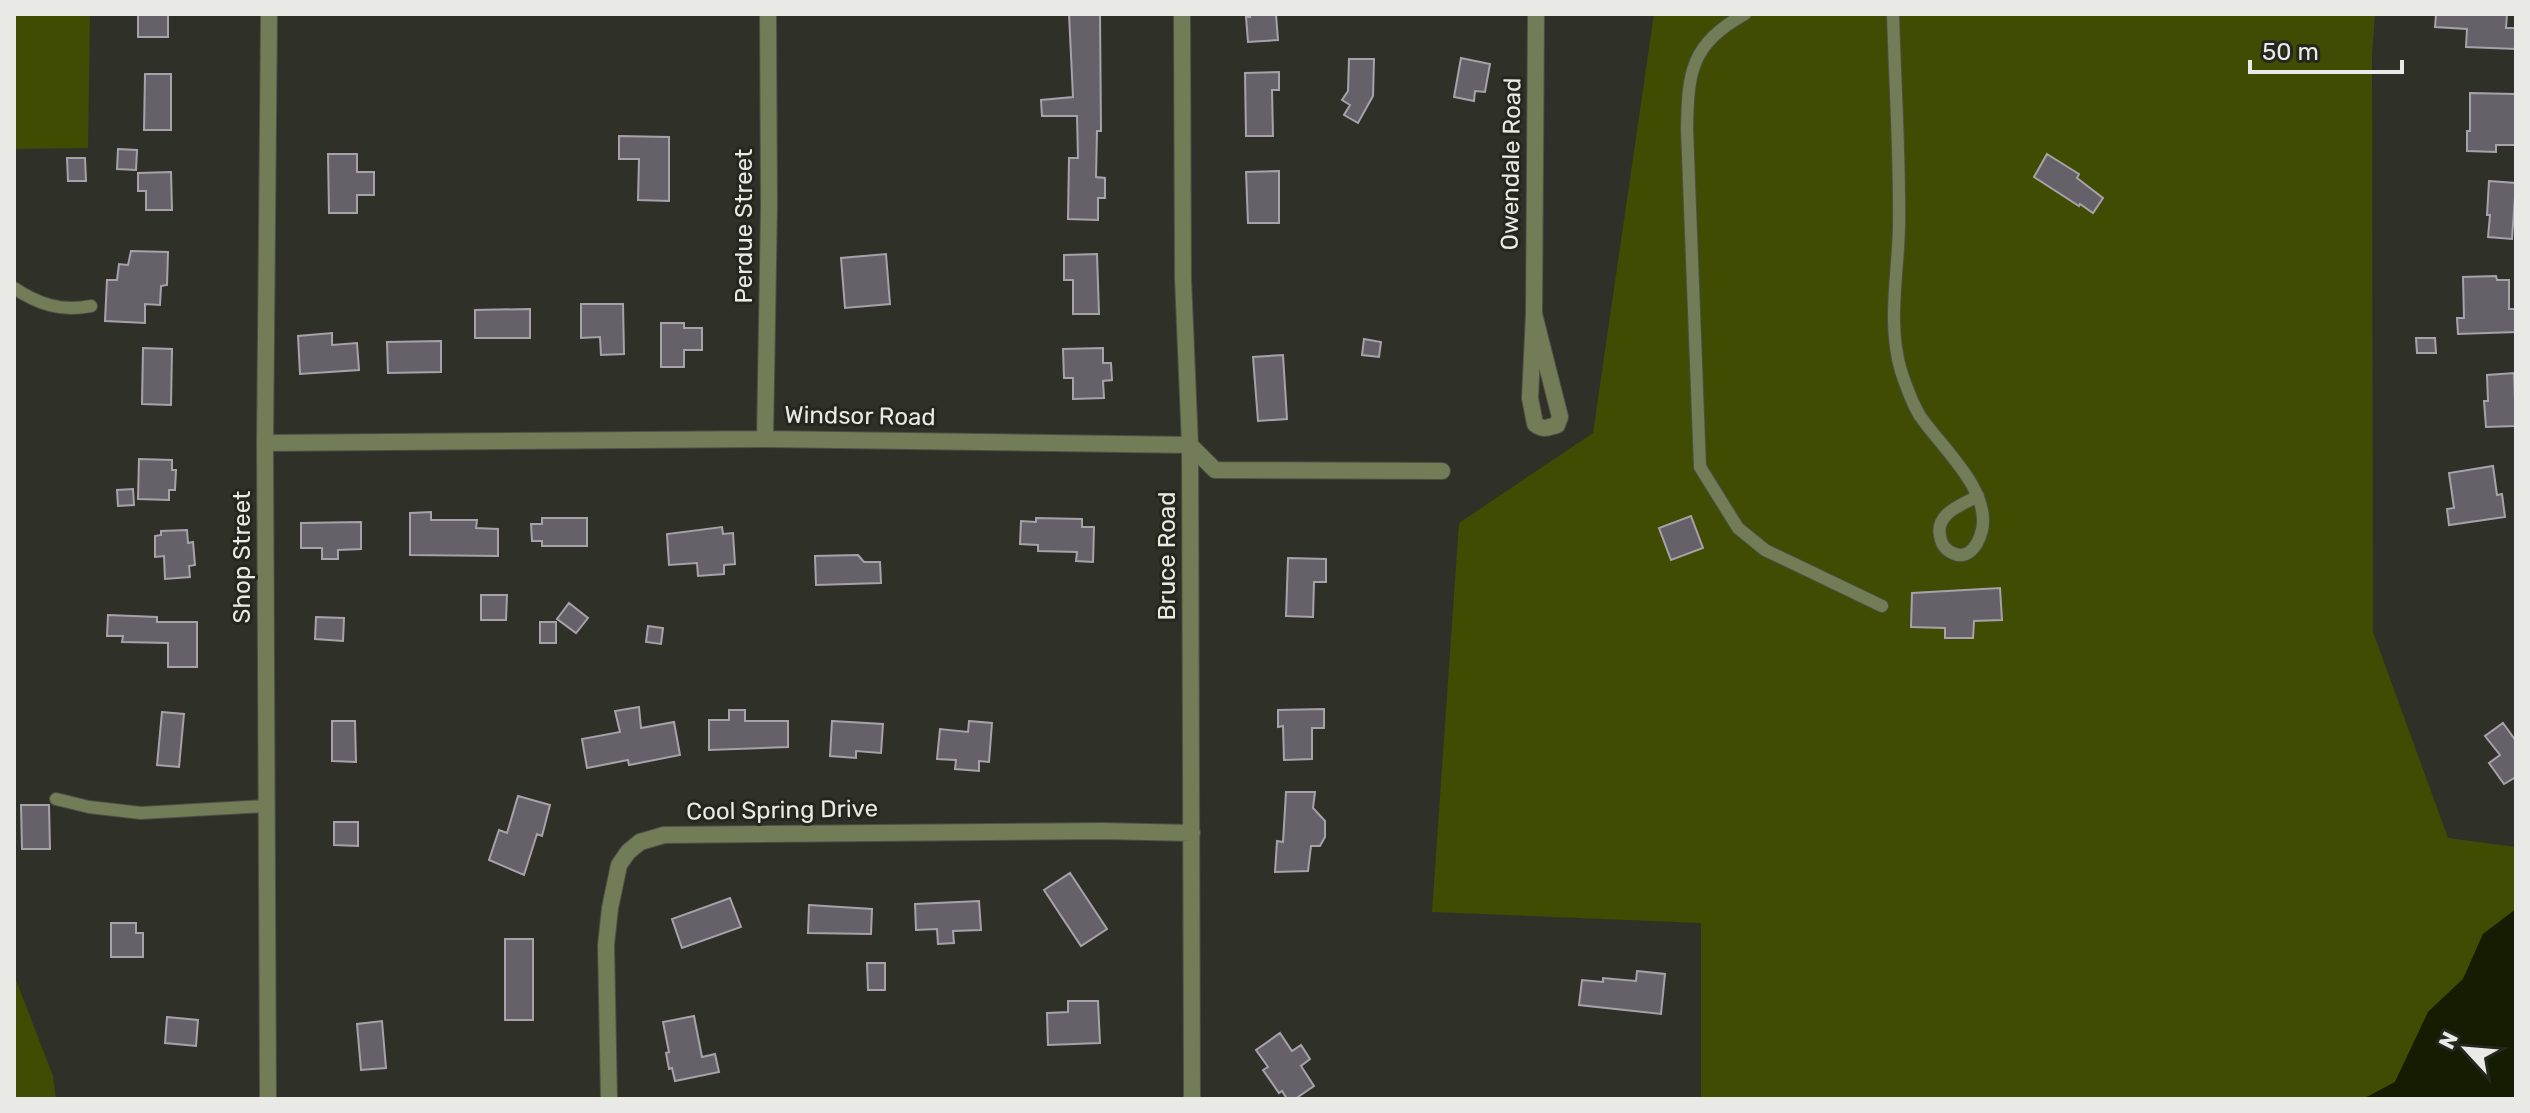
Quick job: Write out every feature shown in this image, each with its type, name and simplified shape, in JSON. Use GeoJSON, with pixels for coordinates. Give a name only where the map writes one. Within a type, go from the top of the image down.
{"type":"FeatureCollection","features":[{"type":"Feature","properties":{"kind":"street","name":"Shop Street"},"geometry":{"type":"LineString","coordinates":[[268,1099],[265,443],[269,14]]}},
{"type":"Feature","properties":{"kind":"street","name":"Perdue Street"},"geometry":{"type":"LineString","coordinates":[[765,439],[768,14]]}},
{"type":"Feature","properties":{"kind":"street","name":"Bruce Road"},"geometry":{"type":"LineString","coordinates":[[1182,14],[1183,278],[1190,445],[1192,1099]]}},
{"type":"Feature","properties":{"kind":"street","name":"Owendale Road"},"geometry":{"type":"LineString","coordinates":[[1534,314],[1560,417],[1557,425],[1547,429],[1535,424],[1530,398],[1534,314],[1536,14]]}},
{"type":"Feature","properties":{"kind":"street","name":"Windsor Road"},"geometry":{"type":"LineString","coordinates":[[265,443],[765,439],[1190,445]]}},
{"type":"Feature","properties":{"kind":"street"},"geometry":{"type":"LineString","coordinates":[[1190,445],[1215,470],[1442,471]]}},
{"type":"Feature","properties":{"kind":"street","name":"Cool Spring Drive"},"geometry":{"type":"LineString","coordinates":[[609,1099],[606,945],[610,908],[619,865],[640,842],[664,835],[1192,833]]}},
{"type":"Feature","properties":{"kind":"lane"},"geometry":{"type":"LineString","coordinates":[[1745,14],[1723,26],[1705,44],[1687,86],[1700,467],[1738,528],[1765,550],[1882,606]]}},
{"type":"Feature","properties":{"kind":"lane"},"geometry":{"type":"LineString","coordinates":[[1893,14],[1899,227],[1894,339],[1906,386],[1919,413],[1978,496],[1983,525],[1978,543],[1968,554],[1951,552],[1940,540],[1941,521],[1948,512],[1978,496]]}},
{"type":"Feature","properties":{"kind":"lane"},"geometry":{"type":"LineString","coordinates":[[14,288],[45,305],[64,309],[91,306]]}},
{"type":"Feature","properties":{"kind":"lane"},"geometry":{"type":"LineString","coordinates":[[56,799],[89,807],[141,813],[267,806]]}},
{"type":"Feature","properties":{"kind":"green space"},"geometry":{"type":"Polygon","coordinates":[[[14,14],[90,14],[88,148],[14,149],[14,14]]]}},
{"type":"Feature","properties":{"kind":"green space"},"geometry":{"type":"Polygon","coordinates":[[[1654,14],[2375,14],[2372,54],[2373,632],[2448,838],[2516,847],[2516,909],[2483,934],[2463,979],[2428,1012],[2395,1082],[2363,1099],[1701,1099],[1701,923],[1432,912],[1459,523],[1593,433],[1654,14]]]}},
{"type":"Feature","properties":{"kind":"green space"},"geometry":{"type":"Polygon","coordinates":[[[14,975],[53,1076],[56,1099],[14,1099],[14,975]]]}},
{"type":"Feature","properties":{"kind":"shaded area"},"geometry":{"type":"Polygon","coordinates":[[[2516,909],[2516,1099],[2363,1099],[2395,1082],[2428,1012],[2463,979],[2483,934],[2516,909]]]}},
{"type":"Feature","properties":{"kind":"building"},"geometry":{"type":"Polygon","coordinates":[[[138,14],[168,14],[168,37],[138,37],[138,14]]]}},
{"type":"Feature","properties":{"kind":"building"},"geometry":{"type":"Polygon","coordinates":[[[1069,14],[1100,14],[1101,131],[1097,131],[1096,177],[1105,178],[1105,198],[1098,198],[1098,220],[1068,219],[1069,158],[1078,158],[1077,116],[1042,116],[1041,100],[1073,97],[1069,14]]]}},
{"type":"Feature","properties":{"kind":"building"},"geometry":{"type":"Polygon","coordinates":[[[1250,14],[1276,14],[1278,40],[1248,42],[1246,17],[1250,14]]]}},
{"type":"Feature","properties":{"kind":"building"},"geometry":{"type":"Polygon","coordinates":[[[2436,14],[2507,14],[2506,28],[2516,28],[2516,49],[2466,47],[2467,29],[2435,27],[2436,14]]]}},
{"type":"Feature","properties":{"kind":"building"},"geometry":{"type":"Polygon","coordinates":[[[1461,58],[1490,64],[1485,92],[1475,91],[1474,101],[1454,97],[1461,58]]]}},
{"type":"Feature","properties":{"kind":"building"},"geometry":{"type":"Polygon","coordinates":[[[1349,59],[1374,59],[1373,96],[1358,123],[1344,115],[1350,105],[1342,100],[1348,91],[1349,59]]]}},
{"type":"Feature","properties":{"kind":"building"},"geometry":{"type":"Polygon","coordinates":[[[1279,72],[1279,90],[1272,90],[1273,136],[1246,136],[1245,73],[1279,72]]]}},
{"type":"Feature","properties":{"kind":"building"},"geometry":{"type":"Polygon","coordinates":[[[145,74],[171,74],[171,130],[144,130],[145,74]]]}},
{"type":"Feature","properties":{"kind":"building"},"geometry":{"type":"Polygon","coordinates":[[[2470,93],[2516,94],[2516,145],[2496,145],[2496,152],[2467,151],[2470,93]]]}},
{"type":"Feature","properties":{"kind":"building"},"geometry":{"type":"Polygon","coordinates":[[[619,136],[669,137],[669,201],[638,200],[639,159],[619,159],[619,136]]]}},
{"type":"Feature","properties":{"kind":"building"},"geometry":{"type":"Polygon","coordinates":[[[118,149],[137,150],[136,170],[117,169],[118,149]]]}},
{"type":"Feature","properties":{"kind":"building"},"geometry":{"type":"Polygon","coordinates":[[[328,154],[357,154],[357,172],[374,172],[374,195],[357,195],[357,213],[329,213],[328,154]]]}},
{"type":"Feature","properties":{"kind":"building"},"geometry":{"type":"Polygon","coordinates":[[[2047,154],[2079,174],[2077,178],[2103,198],[2093,213],[2034,177],[2047,154]]]}},
{"type":"Feature","properties":{"kind":"building"},"geometry":{"type":"Polygon","coordinates":[[[67,158],[85,158],[86,181],[68,181],[67,158]]]}},
{"type":"Feature","properties":{"kind":"building"},"geometry":{"type":"Polygon","coordinates":[[[1279,171],[1279,223],[1248,223],[1246,172],[1279,171]]]}},
{"type":"Feature","properties":{"kind":"building"},"geometry":{"type":"Polygon","coordinates":[[[171,172],[172,210],[146,210],[146,191],[138,191],[138,173],[171,172]]]}},
{"type":"Feature","properties":{"kind":"building"},"geometry":{"type":"Polygon","coordinates":[[[2489,181],[2516,183],[2512,239],[2488,237],[2489,181]]]}},
{"type":"Feature","properties":{"kind":"building"},"geometry":{"type":"Polygon","coordinates":[[[131,251],[168,252],[167,285],[161,286],[160,305],[145,304],[145,323],[105,321],[107,280],[117,280],[119,264],[128,265],[131,251]]]}},
{"type":"Feature","properties":{"kind":"building"},"geometry":{"type":"Polygon","coordinates":[[[886,254],[890,304],[845,308],[841,258],[886,254]]]}},
{"type":"Feature","properties":{"kind":"building"},"geometry":{"type":"Polygon","coordinates":[[[1097,254],[1099,314],[1073,314],[1073,280],[1064,280],[1064,255],[1097,254]]]}},
{"type":"Feature","properties":{"kind":"building"},"geometry":{"type":"Polygon","coordinates":[[[2496,276],[2497,280],[2509,280],[2509,309],[2516,309],[2516,332],[2458,334],[2457,318],[2464,318],[2463,277],[2496,276]]]}},
{"type":"Feature","properties":{"kind":"building"},"geometry":{"type":"Polygon","coordinates":[[[581,304],[623,304],[624,354],[601,355],[600,337],[581,338],[581,304]]]}},
{"type":"Feature","properties":{"kind":"building"},"geometry":{"type":"Polygon","coordinates":[[[530,309],[530,338],[475,338],[475,310],[530,309]]]}},
{"type":"Feature","properties":{"kind":"building"},"geometry":{"type":"Polygon","coordinates":[[[661,323],[684,323],[684,328],[702,328],[702,350],[684,350],[684,367],[661,367],[661,323]]]}},
{"type":"Feature","properties":{"kind":"building"},"geometry":{"type":"Polygon","coordinates":[[[332,333],[332,345],[357,343],[359,370],[300,374],[298,336],[332,333]]]}},
{"type":"Feature","properties":{"kind":"building"},"geometry":{"type":"Polygon","coordinates":[[[2416,338],[2435,338],[2436,353],[2417,353],[2416,338]]]}},
{"type":"Feature","properties":{"kind":"building"},"geometry":{"type":"Polygon","coordinates":[[[1364,339],[1381,342],[1379,357],[1362,355],[1364,339]]]}},
{"type":"Feature","properties":{"kind":"building"},"geometry":{"type":"Polygon","coordinates":[[[441,341],[441,372],[388,373],[387,342],[441,341]]]}},
{"type":"Feature","properties":{"kind":"building"},"geometry":{"type":"Polygon","coordinates":[[[143,348],[172,349],[171,405],[142,404],[143,348]]]}},
{"type":"Feature","properties":{"kind":"building"},"geometry":{"type":"Polygon","coordinates":[[[1103,348],[1103,363],[1111,363],[1112,380],[1103,381],[1104,398],[1073,399],[1073,378],[1064,378],[1063,349],[1103,348]]]}},
{"type":"Feature","properties":{"kind":"building"},"geometry":{"type":"Polygon","coordinates":[[[1283,355],[1287,419],[1258,421],[1253,357],[1283,355]]]}},
{"type":"Feature","properties":{"kind":"building"},"geometry":{"type":"Polygon","coordinates":[[[2514,373],[2516,426],[2486,427],[2484,401],[2488,401],[2487,375],[2514,373]]]}},
{"type":"Feature","properties":{"kind":"building"},"geometry":{"type":"Polygon","coordinates":[[[139,459],[172,460],[172,470],[176,470],[175,490],[169,490],[169,500],[138,499],[139,459]]]}},
{"type":"Feature","properties":{"kind":"building"},"geometry":{"type":"Polygon","coordinates":[[[2493,466],[2497,495],[2502,494],[2505,517],[2449,525],[2447,509],[2454,508],[2449,473],[2493,466]]]}},
{"type":"Feature","properties":{"kind":"building"},"geometry":{"type":"Polygon","coordinates":[[[133,489],[134,505],[118,506],[117,490],[133,489]]]}},
{"type":"Feature","properties":{"kind":"building"},"geometry":{"type":"Polygon","coordinates":[[[431,512],[431,520],[477,520],[476,528],[498,529],[498,556],[410,555],[410,513],[431,512]]]}},
{"type":"Feature","properties":{"kind":"building"},"geometry":{"type":"Polygon","coordinates":[[[1691,516],[1703,548],[1671,560],[1659,528],[1691,516]]]}},
{"type":"Feature","properties":{"kind":"building"},"geometry":{"type":"Polygon","coordinates":[[[542,518],[587,518],[587,546],[542,546],[542,541],[532,541],[531,524],[542,524],[542,518]]]}},
{"type":"Feature","properties":{"kind":"building"},"geometry":{"type":"Polygon","coordinates":[[[1036,518],[1082,519],[1082,527],[1094,527],[1093,562],[1076,561],[1077,552],[1038,551],[1038,545],[1020,544],[1021,521],[1036,522],[1036,518]]]}},
{"type":"Feature","properties":{"kind":"building"},"geometry":{"type":"Polygon","coordinates":[[[361,522],[361,549],[338,550],[338,559],[322,559],[322,548],[301,548],[301,523],[361,522]]]}},
{"type":"Feature","properties":{"kind":"building"},"geometry":{"type":"Polygon","coordinates":[[[722,527],[723,534],[733,533],[735,564],[724,565],[724,574],[698,576],[697,563],[669,565],[667,534],[722,527]]]}},
{"type":"Feature","properties":{"kind":"building"},"geometry":{"type":"Polygon","coordinates":[[[187,530],[188,543],[193,542],[195,565],[189,566],[190,577],[165,579],[164,556],[155,557],[155,536],[161,535],[161,531],[187,530]]]}},
{"type":"Feature","properties":{"kind":"building"},"geometry":{"type":"Polygon","coordinates":[[[858,555],[864,562],[880,562],[881,583],[816,585],[815,556],[858,555]]]}},
{"type":"Feature","properties":{"kind":"building"},"geometry":{"type":"Polygon","coordinates":[[[1288,558],[1326,559],[1326,582],[1314,582],[1313,617],[1286,616],[1288,558]]]}},
{"type":"Feature","properties":{"kind":"building"},"geometry":{"type":"Polygon","coordinates":[[[2000,588],[2002,620],[1974,621],[1973,638],[1945,638],[1945,628],[1911,627],[1912,593],[2000,588]]]}},
{"type":"Feature","properties":{"kind":"building"},"geometry":{"type":"Polygon","coordinates":[[[481,595],[507,595],[506,620],[481,620],[481,595]]]}},
{"type":"Feature","properties":{"kind":"building"},"geometry":{"type":"Polygon","coordinates":[[[569,603],[588,618],[576,633],[557,619],[569,603]]]}},
{"type":"Feature","properties":{"kind":"building"},"geometry":{"type":"Polygon","coordinates":[[[108,615],[157,617],[157,622],[197,622],[197,667],[168,667],[168,643],[122,642],[123,636],[107,636],[108,615]]]}},
{"type":"Feature","properties":{"kind":"building"},"geometry":{"type":"Polygon","coordinates":[[[316,617],[344,618],[343,641],[315,639],[316,617]]]}},
{"type":"Feature","properties":{"kind":"building"},"geometry":{"type":"Polygon","coordinates":[[[540,622],[556,622],[556,643],[540,643],[540,622]]]}},
{"type":"Feature","properties":{"kind":"building"},"geometry":{"type":"Polygon","coordinates":[[[648,626],[663,628],[661,644],[646,642],[648,626]]]}},
{"type":"Feature","properties":{"kind":"building"},"geometry":{"type":"Polygon","coordinates":[[[639,707],[641,728],[674,722],[680,755],[629,765],[628,760],[587,768],[582,739],[620,732],[615,711],[639,707]]]}},
{"type":"Feature","properties":{"kind":"building"},"geometry":{"type":"Polygon","coordinates":[[[1324,709],[1324,728],[1312,728],[1312,759],[1284,760],[1283,726],[1278,727],[1278,710],[1324,709]]]}},
{"type":"Feature","properties":{"kind":"building"},"geometry":{"type":"Polygon","coordinates":[[[729,710],[745,710],[745,721],[788,721],[788,747],[709,750],[709,720],[729,720],[729,710]]]}},
{"type":"Feature","properties":{"kind":"building"},"geometry":{"type":"Polygon","coordinates":[[[162,712],[184,714],[179,767],[157,765],[162,712]]]}},
{"type":"Feature","properties":{"kind":"building"},"geometry":{"type":"Polygon","coordinates":[[[332,721],[355,721],[356,762],[332,761],[332,721]]]}},
{"type":"Feature","properties":{"kind":"building"},"geometry":{"type":"Polygon","coordinates":[[[832,721],[883,724],[881,753],[856,751],[856,758],[830,756],[832,721]]]}},
{"type":"Feature","properties":{"kind":"building"},"geometry":{"type":"Polygon","coordinates":[[[969,721],[992,723],[989,762],[979,761],[979,771],[955,769],[956,760],[937,759],[940,729],[968,732],[969,721]]]}},
{"type":"Feature","properties":{"kind":"building"},"geometry":{"type":"Polygon","coordinates":[[[2503,723],[2516,741],[2516,777],[2504,784],[2489,763],[2500,755],[2485,736],[2503,723]]]}},
{"type":"Feature","properties":{"kind":"building"},"geometry":{"type":"Polygon","coordinates":[[[1286,792],[1315,792],[1313,808],[1325,821],[1325,837],[1320,846],[1311,846],[1308,871],[1275,872],[1277,841],[1283,842],[1286,792]]]}},
{"type":"Feature","properties":{"kind":"building"},"geometry":{"type":"Polygon","coordinates":[[[518,796],[550,805],[542,836],[537,834],[524,875],[489,860],[499,830],[507,833],[518,796]]]}},
{"type":"Feature","properties":{"kind":"building"},"geometry":{"type":"Polygon","coordinates":[[[21,805],[49,805],[50,849],[22,849],[21,805]]]}},
{"type":"Feature","properties":{"kind":"building"},"geometry":{"type":"Polygon","coordinates":[[[334,822],[358,822],[358,846],[334,845],[334,822]]]}},
{"type":"Feature","properties":{"kind":"building"},"geometry":{"type":"Polygon","coordinates":[[[1070,873],[1107,929],[1081,946],[1044,890],[1070,873]]]}},
{"type":"Feature","properties":{"kind":"building"},"geometry":{"type":"Polygon","coordinates":[[[730,898],[741,927],[682,948],[672,919],[730,898]]]}},
{"type":"Feature","properties":{"kind":"building"},"geometry":{"type":"Polygon","coordinates":[[[979,901],[981,930],[953,931],[954,943],[938,944],[937,929],[916,930],[915,904],[979,901]]]}},
{"type":"Feature","properties":{"kind":"building"},"geometry":{"type":"Polygon","coordinates":[[[809,905],[872,909],[871,934],[808,933],[809,905]]]}},
{"type":"Feature","properties":{"kind":"building"},"geometry":{"type":"Polygon","coordinates":[[[111,923],[136,923],[136,933],[143,933],[143,957],[111,957],[111,923]]]}},
{"type":"Feature","properties":{"kind":"building"},"geometry":{"type":"Polygon","coordinates":[[[505,939],[533,939],[533,1020],[505,1020],[505,939]]]}},
{"type":"Feature","properties":{"kind":"building"},"geometry":{"type":"Polygon","coordinates":[[[867,963],[885,963],[885,990],[868,990],[867,963]]]}},
{"type":"Feature","properties":{"kind":"building"},"geometry":{"type":"Polygon","coordinates":[[[1637,971],[1665,974],[1661,1014],[1579,1005],[1582,980],[1636,981],[1637,971]]]}},
{"type":"Feature","properties":{"kind":"building"},"geometry":{"type":"Polygon","coordinates":[[[1068,1001],[1098,1001],[1100,1043],[1048,1045],[1047,1013],[1068,1012],[1068,1001]]]}},
{"type":"Feature","properties":{"kind":"building"},"geometry":{"type":"Polygon","coordinates":[[[694,1016],[702,1057],[715,1054],[719,1072],[675,1081],[672,1068],[669,1069],[663,1022],[694,1016]]]}},
{"type":"Feature","properties":{"kind":"building"},"geometry":{"type":"Polygon","coordinates":[[[167,1017],[198,1020],[196,1046],[165,1043],[167,1017]]]}},
{"type":"Feature","properties":{"kind":"building"},"geometry":{"type":"Polygon","coordinates":[[[382,1021],[386,1068],[361,1070],[357,1024],[382,1021]]]}},
{"type":"Feature","properties":{"kind":"building"},"geometry":{"type":"Polygon","coordinates":[[[1280,1033],[1292,1051],[1301,1045],[1310,1059],[1301,1066],[1314,1086],[1295,1099],[1287,1099],[1282,1091],[1279,1093],[1263,1070],[1268,1067],[1256,1050],[1280,1033]]]}}]}
